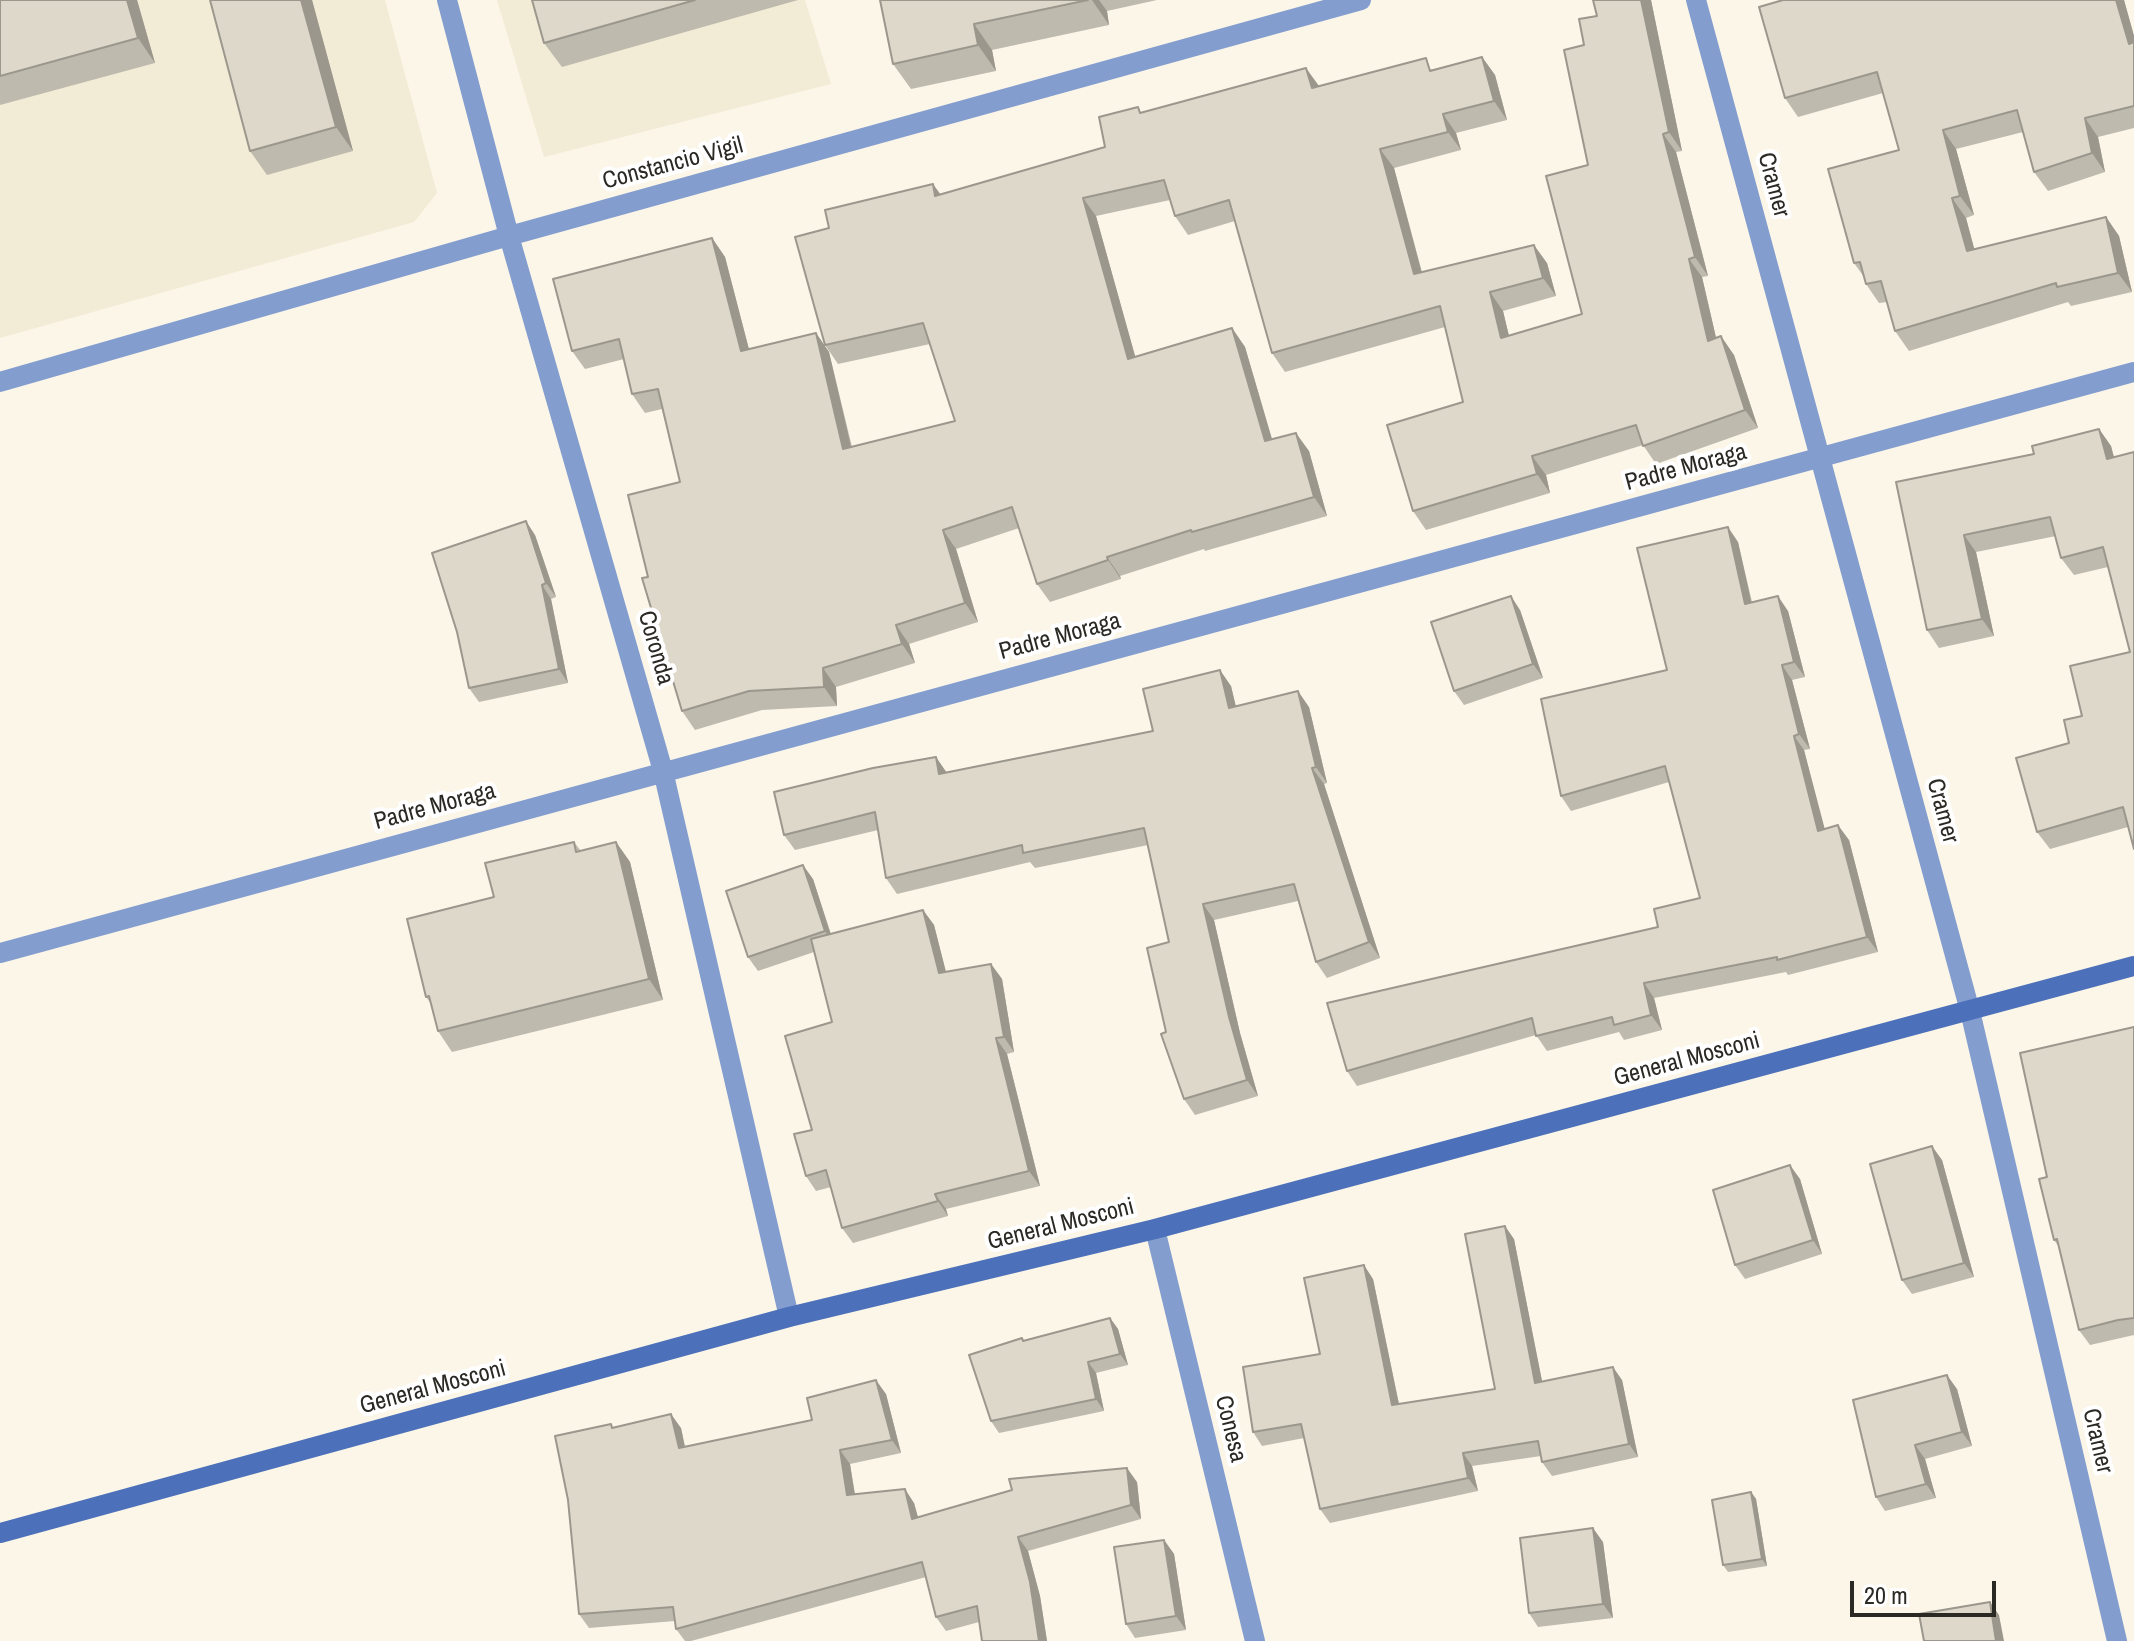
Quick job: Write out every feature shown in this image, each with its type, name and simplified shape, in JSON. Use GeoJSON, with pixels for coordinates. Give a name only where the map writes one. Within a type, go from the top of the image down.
{"type":"FeatureCollection","features":[{"type":"Feature","properties":{"kind":"street","name":"Coronda"},"geometry":{"type":"LineString","coordinates":[[447,0],[509,236],[663,771],[789,1317]]}},
{"type":"Feature","properties":{"kind":"street","name":"Constancio Vigil"},"geometry":{"type":"LineString","coordinates":[[0,382],[509,236],[1361,0]]}},
{"type":"Feature","properties":{"kind":"street","name":"Cramer"},"geometry":{"type":"LineString","coordinates":[[1696,0],[1970,1011],[2117,1641]]}},
{"type":"Feature","properties":{"kind":"street","name":"Padre Moraga"},"geometry":{"type":"LineString","coordinates":[[0,953],[2134,372]]}},
{"type":"Feature","properties":{"kind":"street","name":"General Mosconi"},"geometry":{"type":"LineString","coordinates":[[0,1533],[789,1317],[1155,1229],[2134,966]]}},
{"type":"Feature","properties":{"kind":"street","name":"Conesa"},"geometry":{"type":"LineString","coordinates":[[1155,1229],[1255,1641]]}},
{"type":"Feature","properties":{"kind":"shaded area"},"geometry":{"type":"Polygon","coordinates":[[[0,0],[385,0],[437,193],[414,222],[0,338],[0,0]]]}},
{"type":"Feature","properties":{"kind":"shaded area"},"geometry":{"type":"Polygon","coordinates":[[[497,0],[805,0],[831,84],[544,157],[497,0]]]}},
{"type":"Feature","properties":{"kind":"building"},"geometry":{"type":"Polygon","coordinates":[[[0,0],[127,0],[138,38],[0,76],[0,0]]]}},
{"type":"Feature","properties":{"kind":"building"},"geometry":{"type":"Polygon","coordinates":[[[210,0],[301,0],[336,127],[250,151],[210,0]]]}},
{"type":"Feature","properties":{"kind":"building"},"geometry":{"type":"Polygon","coordinates":[[[532,0],[695,0],[544,43],[532,0]]]}},
{"type":"Feature","properties":{"kind":"building"},"geometry":{"type":"Polygon","coordinates":[[[880,0],[1088,0],[974,24],[978,45],[893,64],[880,0]]]}},
{"type":"Feature","properties":{"kind":"building"},"geometry":{"type":"Polygon","coordinates":[[[1593,0],[1641,0],[1669,132],[1663,134],[1695,257],[1689,259],[1708,341],[1721,336],[1745,410],[1643,446],[1636,425],[1532,456],[1537,474],[1413,511],[1387,425],[1463,402],[1440,306],[1272,353],[1229,200],[1175,216],[1164,180],[1083,198],[1128,359],[1232,328],[1265,441],[1296,433],[1314,497],[1191,530],[1037,584],[1012,507],[943,530],[965,603],[896,625],[902,644],[823,668],[824,687],[749,691],[682,711],[642,578],[648,577],[628,495],[680,482],[658,389],[632,394],[619,339],[572,351],[553,279],[712,238],[741,351],[816,333],[843,449],[955,421],[923,323],[825,345],[795,237],[829,228],[825,210],[933,184],[935,196],[1105,147],[1099,117],[1138,107],[1140,113],[1306,68],[1312,88],[1426,58],[1430,71],[1482,57],[1494,101],[1443,114],[1448,132],[1380,149],[1414,274],[1534,245],[1543,278],[1490,292],[1501,338],[1582,314],[1546,176],[1588,165],[1564,50],[1584,45],[1579,19],[1597,16],[1593,0]]]}},
{"type":"Feature","properties":{"kind":"building"},"geometry":{"type":"Polygon","coordinates":[[[1783,0],[2116,0],[2129,44],[2134,42],[2134,106],[2085,118],[2092,153],[2034,172],[2017,110],[1943,130],[1960,196],[1952,198],[1967,251],[2106,217],[2118,273],[2057,287],[2056,283],[1895,331],[1881,281],[1866,284],[1860,262],[1854,263],[1828,169],[1899,150],[1877,72],[1785,98],[1759,7],[1783,0]]]}},
{"type":"Feature","properties":{"kind":"building"},"geometry":{"type":"Polygon","coordinates":[[[2099,429],[2107,459],[2134,452],[2134,849],[2123,807],[2037,832],[2016,758],[2069,743],[2064,720],[2082,716],[2070,666],[2130,652],[2103,547],[2061,558],[2050,517],[1964,535],[1982,619],[1927,630],[1896,482],[2034,454],[2032,446],[2099,429]]]}},
{"type":"Feature","properties":{"kind":"building"},"geometry":{"type":"Polygon","coordinates":[[[526,521],[546,583],[542,585],[559,669],[469,688],[457,632],[432,553],[526,521]]]}},
{"type":"Feature","properties":{"kind":"building"},"geometry":{"type":"Polygon","coordinates":[[[1728,527],[1745,604],[1778,596],[1794,662],[1782,665],[1799,734],[1794,736],[1818,831],[1838,825],[1867,937],[1777,960],[1777,957],[1644,983],[1651,1015],[1614,1025],[1612,1017],[1536,1036],[1532,1018],[1347,1071],[1327,1003],[1658,927],[1654,909],[1700,898],[1665,766],[1561,796],[1541,699],[1667,670],[1637,548],[1728,527]]]}},
{"type":"Feature","properties":{"kind":"building"},"geometry":{"type":"Polygon","coordinates":[[[1511,596],[1533,664],[1454,691],[1431,622],[1511,596]]]}},
{"type":"Feature","properties":{"kind":"building"},"geometry":{"type":"Polygon","coordinates":[[[1220,670],[1229,708],[1298,691],[1316,767],[1312,768],[1369,942],[1316,962],[1294,884],[1203,904],[1247,1080],[1184,1099],[1161,1034],[1166,1032],[1147,948],[1169,942],[1144,828],[1023,853],[1022,845],[886,878],[875,812],[784,835],[774,792],[873,768],[936,757],[939,774],[1153,731],[1143,689],[1220,670]]]}},
{"type":"Feature","properties":{"kind":"building"},"geometry":{"type":"Polygon","coordinates":[[[574,842],[576,852],[616,842],[649,979],[438,1031],[429,996],[426,997],[407,919],[494,897],[485,863],[574,842]]]}},
{"type":"Feature","properties":{"kind":"building"},"geometry":{"type":"Polygon","coordinates":[[[803,865],[825,931],[748,957],[726,891],[803,865]]]}},
{"type":"Feature","properties":{"kind":"building"},"geometry":{"type":"Polygon","coordinates":[[[923,910],[939,973],[991,964],[1004,1037],[996,1038],[1029,1171],[935,1194],[938,1201],[842,1228],[826,1170],[806,1176],[794,1134],[812,1130],[785,1036],[832,1022],[811,939],[923,910]]]}},
{"type":"Feature","properties":{"kind":"building"},"geometry":{"type":"Polygon","coordinates":[[[2134,1027],[2134,1318],[2079,1330],[2039,1179],[2047,1177],[2020,1053],[2134,1027]]]}},
{"type":"Feature","properties":{"kind":"building"},"geometry":{"type":"Polygon","coordinates":[[[1932,1146],[1964,1263],[1902,1280],[1870,1164],[1932,1146]]]}},
{"type":"Feature","properties":{"kind":"building"},"geometry":{"type":"Polygon","coordinates":[[[1790,1165],[1813,1240],[1735,1265],[1713,1190],[1790,1165]]]}},
{"type":"Feature","properties":{"kind":"building"},"geometry":{"type":"Polygon","coordinates":[[[1505,1226],[1535,1383],[1613,1367],[1629,1444],[1542,1462],[1538,1441],[1463,1453],[1468,1478],[1320,1509],[1301,1424],[1253,1432],[1243,1367],[1320,1354],[1304,1278],[1364,1265],[1392,1405],[1495,1389],[1465,1234],[1505,1226]]]}},
{"type":"Feature","properties":{"kind":"building"},"geometry":{"type":"Polygon","coordinates":[[[1110,1318],[1120,1354],[1088,1362],[1096,1399],[991,1421],[969,1355],[1022,1338],[1023,1341],[1110,1318]]]}},
{"type":"Feature","properties":{"kind":"building"},"geometry":{"type":"Polygon","coordinates":[[[1947,1375],[1962,1432],[1915,1445],[1926,1484],[1876,1497],[1853,1400],[1947,1375]]]}},
{"type":"Feature","properties":{"kind":"building"},"geometry":{"type":"Polygon","coordinates":[[[876,1380],[892,1440],[840,1450],[847,1495],[905,1489],[912,1519],[1012,1490],[1009,1479],[1127,1468],[1131,1505],[1018,1537],[1030,1582],[1039,1641],[982,1641],[977,1606],[936,1617],[922,1562],[676,1629],[673,1607],[579,1614],[568,1500],[555,1436],[611,1424],[612,1428],[671,1414],[679,1448],[812,1420],[807,1398],[876,1380]]]}},
{"type":"Feature","properties":{"kind":"building"},"geometry":{"type":"Polygon","coordinates":[[[1751,1492],[1762,1559],[1723,1565],[1712,1500],[1751,1492]]]}},
{"type":"Feature","properties":{"kind":"building"},"geometry":{"type":"Polygon","coordinates":[[[1593,1528],[1603,1604],[1529,1613],[1520,1538],[1593,1528]]]}},
{"type":"Feature","properties":{"kind":"building"},"geometry":{"type":"Polygon","coordinates":[[[1164,1540],[1176,1616],[1126,1624],[1114,1547],[1164,1540]]]}},
{"type":"Feature","properties":{"kind":"building"},"geometry":{"type":"Polygon","coordinates":[[[1990,1602],[1996,1641],[1924,1641],[1919,1614],[1990,1602]]]}}]}
